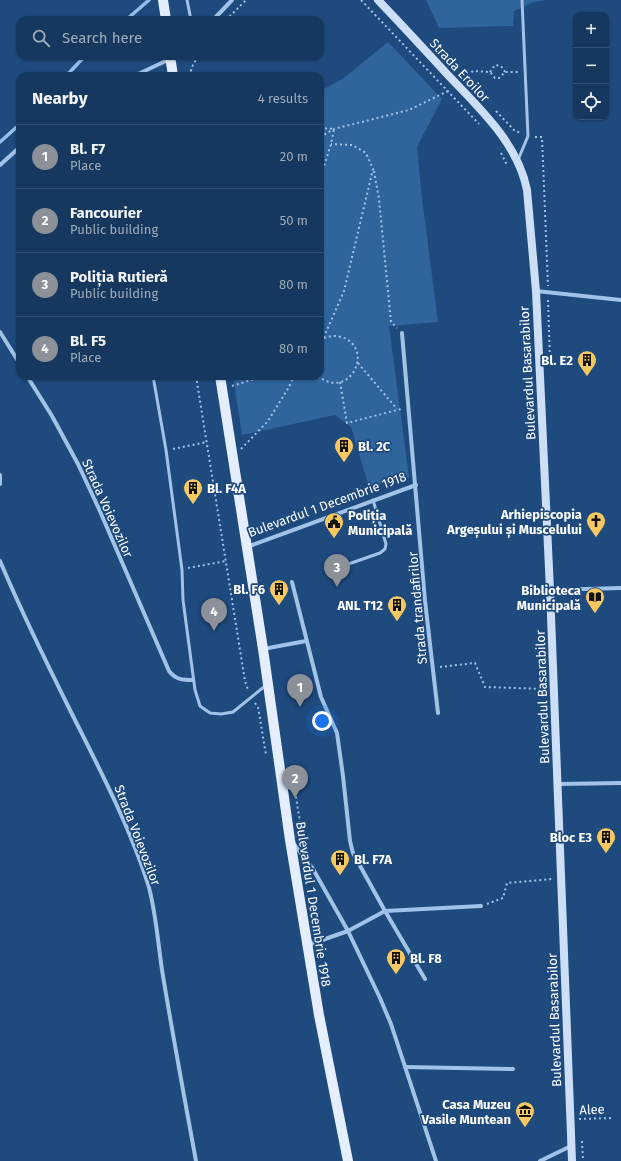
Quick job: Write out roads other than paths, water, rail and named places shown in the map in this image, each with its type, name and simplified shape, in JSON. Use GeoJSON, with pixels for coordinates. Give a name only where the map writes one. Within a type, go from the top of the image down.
{"type":"FeatureCollection","features":[{"type":"Feature","properties":{"kind":"main road"},"geometry":{"type":"LineString","coordinates":[[163,0],[165,16]]}},
{"type":"Feature","properties":{"kind":"main road","name":"Strada Eroilor"},"geometry":{"type":"LineString","coordinates":[[378,0],[483,113],[505,141],[518,161]]}},
{"type":"Feature","properties":{"kind":"main road"},"geometry":{"type":"LineString","coordinates":[[171,60],[173,72]]}},
{"type":"Feature","properties":{"kind":"main road","name":"Bulevardul Basarabilor"},"geometry":{"type":"LineString","coordinates":[[518,161],[524,176],[527,190],[536,291],[550,590],[572,1161]]}},
{"type":"Feature","properties":{"kind":"main road","name":"Bulevardul 1 Decembrie 1918"},"geometry":{"type":"LineString","coordinates":[[221,380],[263,649],[290,840],[319,1015],[348,1161]]}},
{"type":"Feature","properties":{"kind":"street"},"geometry":{"type":"LineString","coordinates":[[217,16],[232,0]]}},
{"type":"Feature","properties":{"kind":"street"},"geometry":{"type":"LineString","coordinates":[[142,72],[165,60]]}},
{"type":"Feature","properties":{"kind":"street"},"geometry":{"type":"LineString","coordinates":[[0,165],[16,151]]}},
{"type":"Feature","properties":{"kind":"street"},"geometry":{"type":"LineString","coordinates":[[536,291],[621,300]]}},
{"type":"Feature","properties":{"kind":"street"},"geometry":{"type":"LineString","coordinates":[[0,332],[16,358]]}},
{"type":"Feature","properties":{"kind":"street","name":"Strada trandafirilor"},"geometry":{"type":"LineString","coordinates":[[402,333],[425,593],[438,713]]}},
{"type":"Feature","properties":{"kind":"street","name":"Strada Voievozilor"},"geometry":{"type":"LineString","coordinates":[[30,380],[78,464],[169,671],[174,677],[182,680],[193,680]]}},
{"type":"Feature","properties":{"kind":"street"},"geometry":{"type":"LineString","coordinates":[[0,475],[0,484]]}},
{"type":"Feature","properties":{"kind":"street","name":"Bulevardul 1 Decembrie 1918"},"geometry":{"type":"LineString","coordinates":[[246,547],[416,485]]}},
{"type":"Feature","properties":{"kind":"street","name":"Strada Voievozilor"},"geometry":{"type":"LineString","coordinates":[[0,561],[73,715],[102,772],[141,863],[154,914],[163,979],[196,1161]]}},
{"type":"Feature","properties":{"kind":"street"},"geometry":{"type":"LineString","coordinates":[[292,582],[321,697],[337,733],[350,841],[353,853],[424,979]]}},
{"type":"Feature","properties":{"kind":"street"},"geometry":{"type":"LineString","coordinates":[[550,590],[621,588]]}},
{"type":"Feature","properties":{"kind":"street"},"geometry":{"type":"LineString","coordinates":[[263,649],[306,641]]}},
{"type":"Feature","properties":{"kind":"street"},"geometry":{"type":"LineString","coordinates":[[557,784],[621,783]]}},
{"type":"Feature","properties":{"kind":"street"},"geometry":{"type":"LineString","coordinates":[[290,840],[313,869],[348,930],[386,1010],[436,1161]]}},
{"type":"Feature","properties":{"kind":"street"},"geometry":{"type":"LineString","coordinates":[[308,945],[348,930],[385,911],[480,906]]}},
{"type":"Feature","properties":{"kind":"street"},"geometry":{"type":"LineString","coordinates":[[405,1067],[514,1069]]}},
{"type":"Feature","properties":{"kind":"street"},"geometry":{"type":"LineString","coordinates":[[540,1161],[572,1146]]}},
{"type":"Feature","properties":{"kind":"lane"},"geometry":{"type":"LineString","coordinates":[[187,0],[190,16]]}},
{"type":"Feature","properties":{"kind":"lane"},"geometry":{"type":"LineString","coordinates":[[518,161],[528,136],[522,0]]}},
{"type":"Feature","properties":{"kind":"lane"},"geometry":{"type":"LineString","coordinates":[[154,380],[166,450],[182,570],[183,600],[193,680],[200,706],[210,712],[221,714],[233,712],[268,684]]}},
{"type":"Feature","properties":{"kind":"lane"},"geometry":{"type":"LineString","coordinates":[[337,568],[380,553],[385,549],[386,544],[373,500]]}},
{"type":"Feature","properties":{"kind":"waterway"},"geometry":{"type":"LineString","coordinates":[[131,16],[149,0]]}},
{"type":"Feature","properties":{"kind":"waterway"},"geometry":{"type":"LineString","coordinates":[[70,72],[81,60]]}},
{"type":"Feature","properties":{"kind":"waterway"},"geometry":{"type":"LineString","coordinates":[[0,142],[16,128]]}},
{"type":"Feature","properties":{"kind":"place","name":"Bl. E2"},"geometry":{"type":"Point","coordinates":[587,377]}},
{"type":"Feature","properties":{"kind":"place","name":"Bl. 2C"},"geometry":{"type":"Point","coordinates":[344,463]}},
{"type":"Feature","properties":{"kind":"place","name":"Bl. F4A"},"geometry":{"type":"Point","coordinates":[193,505]}},
{"type":"Feature","properties":{"kind":"place","name":"Arhiepiscopia Argeșului și Muscelului"},"geometry":{"type":"Point","coordinates":[596,538]}},
{"type":"Feature","properties":{"kind":"place","name":"Poliția Municipală"},"geometry":{"type":"Point","coordinates":[334,539]}},
{"type":"Feature","properties":{"kind":"place","name":"Poliția Rutieră"},"geometry":{"type":"Point","coordinates":[337,587]}},
{"type":"Feature","properties":{"kind":"place","name":"Bl. F6"},"geometry":{"type":"Point","coordinates":[279,606]}},
{"type":"Feature","properties":{"kind":"place","name":"Biblioteca Municipală"},"geometry":{"type":"Point","coordinates":[595,614]}},
{"type":"Feature","properties":{"kind":"place","name":"ANL T12"},"geometry":{"type":"Point","coordinates":[397,622]}},
{"type":"Feature","properties":{"kind":"place","name":"Bl. F5"},"geometry":{"type":"Point","coordinates":[214,631]}},
{"type":"Feature","properties":{"kind":"place","name":"Bl. F7"},"geometry":{"type":"Point","coordinates":[300,707]}},
{"type":"Feature","properties":{"kind":"place","name":"Fancourier"},"geometry":{"type":"Point","coordinates":[295,798]}},
{"type":"Feature","properties":{"kind":"place","name":"Bloc E3"},"geometry":{"type":"Point","coordinates":[606,854]}},
{"type":"Feature","properties":{"kind":"place","name":"Bl. F7A"},"geometry":{"type":"Point","coordinates":[340,876]}},
{"type":"Feature","properties":{"kind":"place","name":"Bl. F8"},"geometry":{"type":"Point","coordinates":[396,975]}},
{"type":"Feature","properties":{"kind":"place","name":"Casa Muzeu Vasile Muntean"},"geometry":{"type":"Point","coordinates":[525,1128]}}]}
